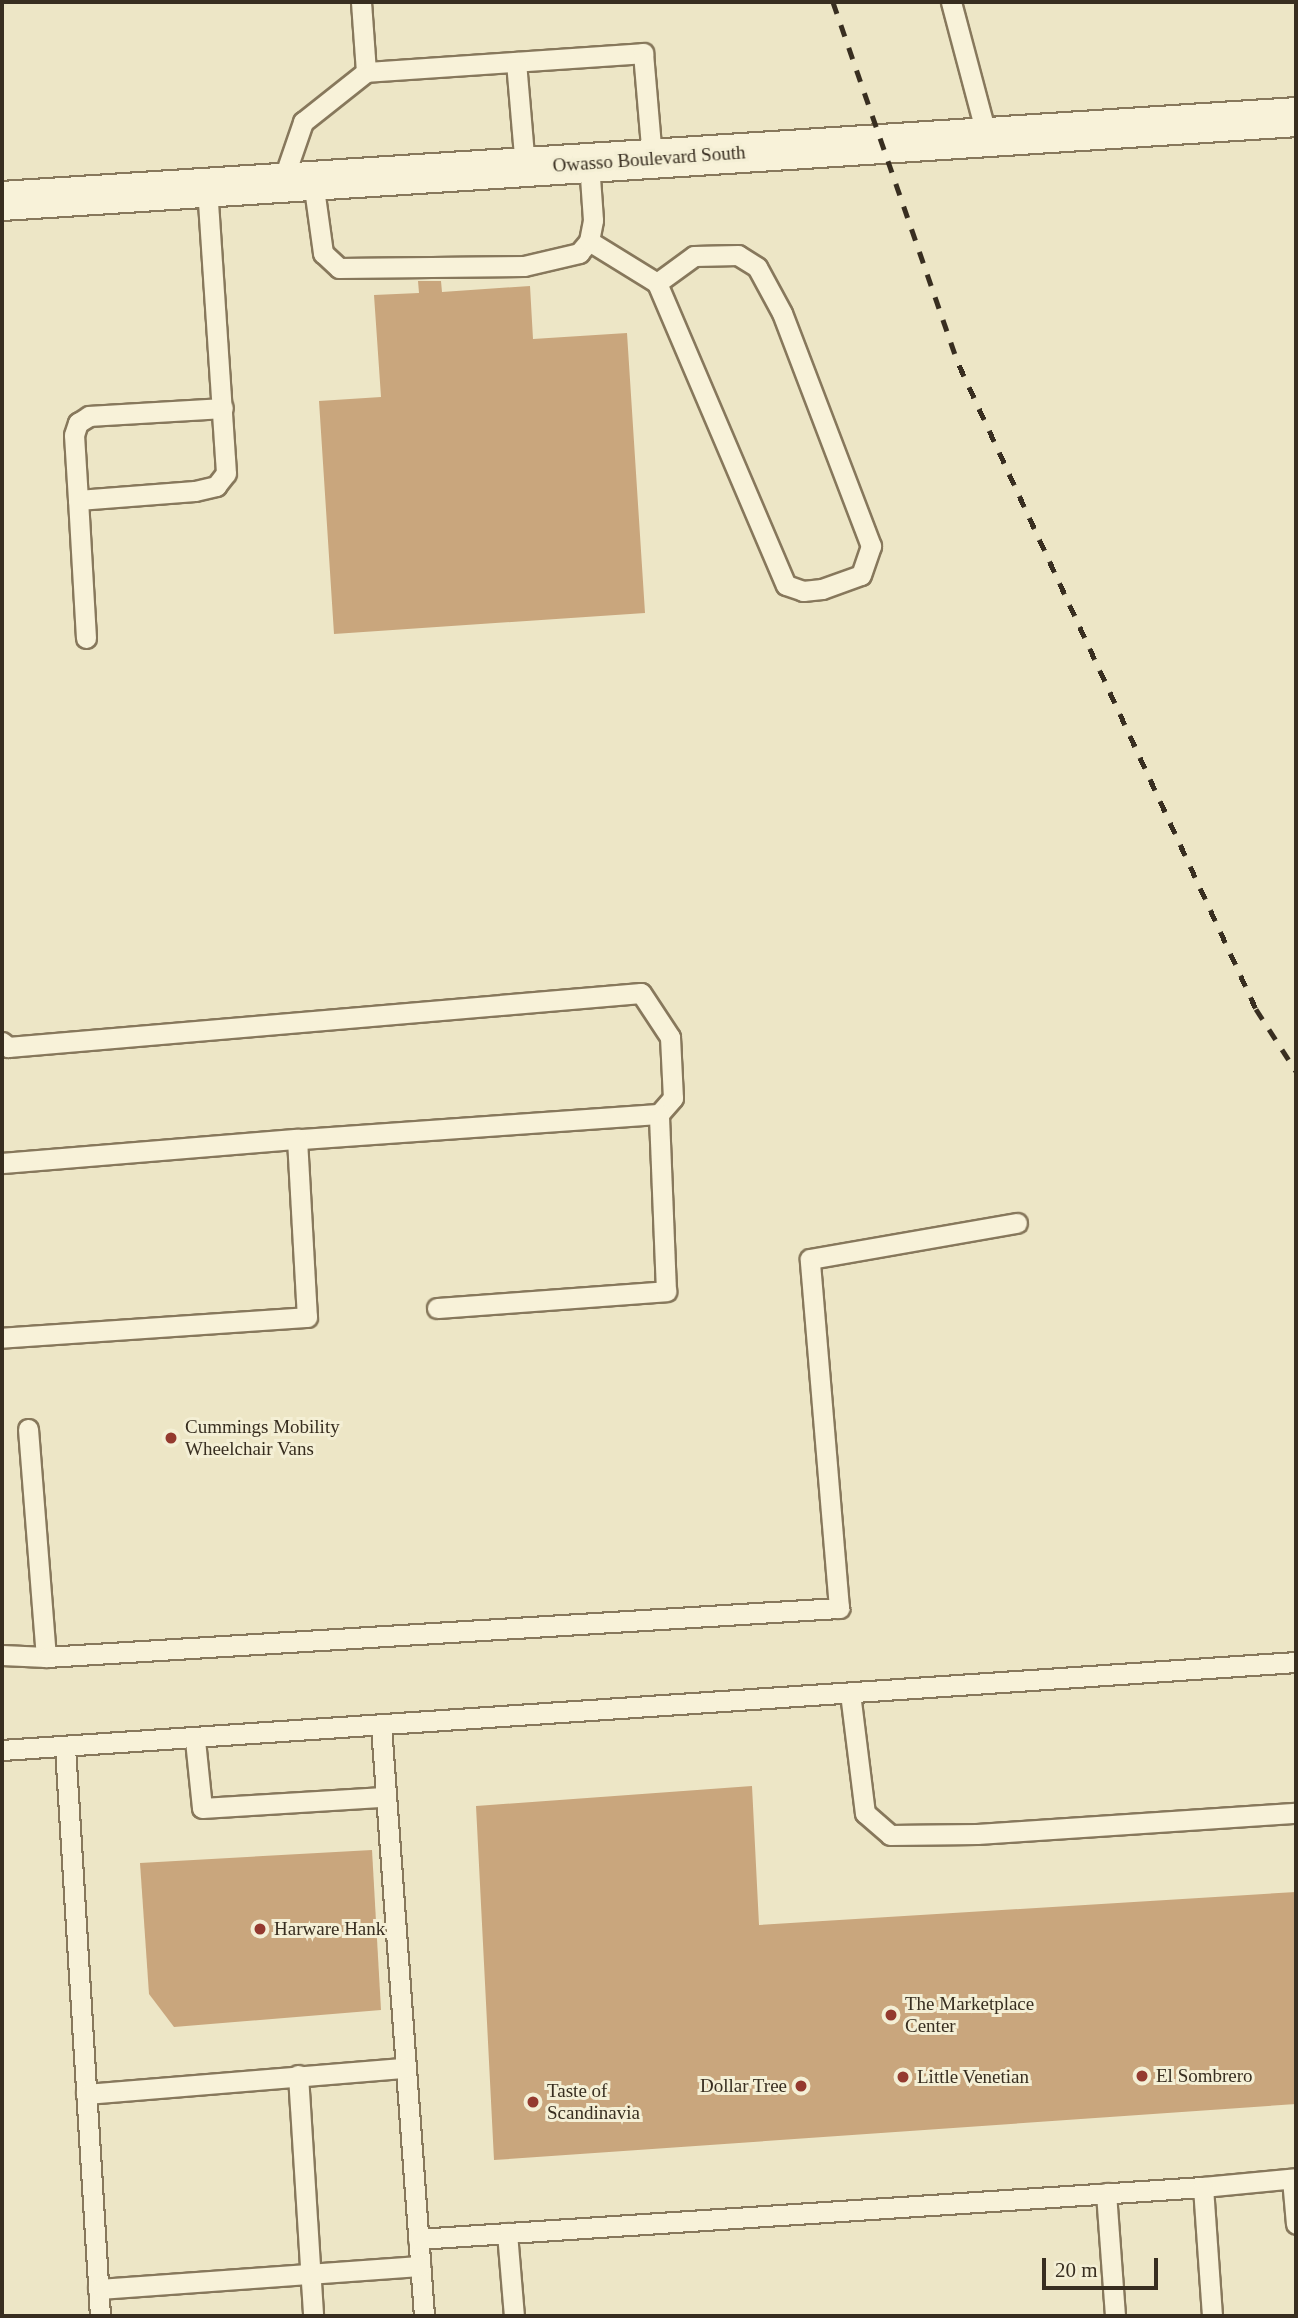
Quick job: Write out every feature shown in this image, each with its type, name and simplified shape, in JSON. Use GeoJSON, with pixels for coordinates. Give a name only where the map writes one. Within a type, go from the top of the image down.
{"type":"FeatureCollection","features":[{"type":"Feature","properties":{"kind":"street","name":"Owasso Boulevard South"},"geometry":{"type":"LineString","coordinates":[[2,201],[1296,117]]}},
{"type":"Feature","properties":{"kind":"lane"},"geometry":{"type":"LineString","coordinates":[[361,2],[366,72]]}},
{"type":"Feature","properties":{"kind":"lane"},"geometry":{"type":"LineString","coordinates":[[951,2],[987,137]]}},
{"type":"Feature","properties":{"kind":"lane"},"geometry":{"type":"LineString","coordinates":[[589,163],[593,220],[589,241],[579,253],[524,266],[339,268],[323,253],[298,182],[303,122],[366,72],[643,53],[652,159]]}},
{"type":"Feature","properties":{"kind":"lane"},"geometry":{"type":"LineString","coordinates":[[516,62],[525,167]]}},
{"type":"Feature","properties":{"kind":"lane"},"geometry":{"type":"LineString","coordinates":[[78,500],[216,486],[226,473],[207,187]]}},
{"type":"Feature","properties":{"kind":"lane"},"geometry":{"type":"LineString","coordinates":[[589,241],[657,284],[786,585],[803,591],[822,589],[861,575],[871,546],[782,313],[757,267],[738,255],[694,256],[657,284]]}},
{"type":"Feature","properties":{"kind":"lane"},"geometry":{"type":"LineString","coordinates":[[86,638],[74,435],[78,423],[89,416],[223,408]]}},
{"type":"Feature","properties":{"kind":"lane"},"geometry":{"type":"LineString","coordinates":[[2,1042],[22,1045],[641,993],[670,1037],[673,1098],[659,1114],[666,1291],[437,1308]]}},
{"type":"Feature","properties":{"kind":"lane"},"geometry":{"type":"LineString","coordinates":[[2,1163],[659,1114]]}},
{"type":"Feature","properties":{"kind":"lane"},"geometry":{"type":"LineString","coordinates":[[2,1338],[307,1317],[297,1139]]}},
{"type":"Feature","properties":{"kind":"lane"},"geometry":{"type":"LineString","coordinates":[[2,1655],[46,1657],[839,1608],[810,1259],[1017,1223]]}},
{"type":"Feature","properties":{"kind":"lane"},"geometry":{"type":"LineString","coordinates":[[28,1429],[46,1657]]}},
{"type":"Feature","properties":{"kind":"lane"},"geometry":{"type":"LineString","coordinates":[[2,1750],[195,1740],[1296,1662]]}},
{"type":"Feature","properties":{"kind":"lane"},"geometry":{"type":"LineString","coordinates":[[850,1693],[865,1813],[890,1835],[977,1834],[1296,1813]]}},
{"type":"Feature","properties":{"kind":"lane"},"geometry":{"type":"LineString","coordinates":[[381,1726],[384,1797],[424,2316]]}},
{"type":"Feature","properties":{"kind":"lane"},"geometry":{"type":"LineString","coordinates":[[195,1740],[202,1808],[384,1797]]}},
{"type":"Feature","properties":{"kind":"lane"},"geometry":{"type":"LineString","coordinates":[[65,1747],[100,2316]]}},
{"type":"Feature","properties":{"kind":"lane"},"geometry":{"type":"LineString","coordinates":[[86,2094],[405,2067]]}},
{"type":"Feature","properties":{"kind":"lane"},"geometry":{"type":"LineString","coordinates":[[298,2075],[313,2316]]}},
{"type":"Feature","properties":{"kind":"lane"},"geometry":{"type":"LineString","coordinates":[[418,2239],[1294,2179],[1296,2224]]}},
{"type":"Feature","properties":{"kind":"lane"},"geometry":{"type":"LineString","coordinates":[[1203,2187],[1212,2316]]}},
{"type":"Feature","properties":{"kind":"lane"},"geometry":{"type":"LineString","coordinates":[[1106,2193],[1115,2316]]}},
{"type":"Feature","properties":{"kind":"lane"},"geometry":{"type":"LineString","coordinates":[[507,2233],[514,2316]]}},
{"type":"Feature","properties":{"kind":"lane"},"geometry":{"type":"LineString","coordinates":[[98,2289],[420,2266]]}},
{"type":"Feature","properties":{"kind":"building"},"geometry":{"type":"Polygon","coordinates":[[[418,281],[441,281],[442,292],[530,286],[533,339],[627,333],[645,613],[334,634],[319,401],[381,397],[374,295],[419,293],[418,281]]]}},
{"type":"Feature","properties":{"kind":"building","name":"The Marketplace Center"},"geometry":{"type":"Polygon","coordinates":[[[752,1786],[759,1925],[1296,1892],[1296,2104],[494,2160],[476,1806],[752,1786]]]}},
{"type":"Feature","properties":{"kind":"building","name":"Harware Hank"},"geometry":{"type":"Polygon","coordinates":[[[372,1850],[381,2010],[174,2027],[149,1994],[140,1863],[372,1850]]]}},
{"type":"Feature","properties":{"kind":"railway"},"geometry":{"type":"LineString","coordinates":[[833,2],[959,365],[1256,1009],[1296,1071]]}},
{"type":"Feature","properties":{"kind":"place","name":"Cummings Mobility Wheelchair Vans"},"geometry":{"type":"Point","coordinates":[171,1438]}},
{"type":"Feature","properties":{"kind":"place","name":"Harware Hank"},"geometry":{"type":"Point","coordinates":[260,1929]}},
{"type":"Feature","properties":{"kind":"place","name":"The Marketplace Center"},"geometry":{"type":"Point","coordinates":[891,2015]}},
{"type":"Feature","properties":{"kind":"place","name":"El Sombrero"},"geometry":{"type":"Point","coordinates":[1142,2076]}},
{"type":"Feature","properties":{"kind":"place","name":"Little Venetian"},"geometry":{"type":"Point","coordinates":[903,2077]}},
{"type":"Feature","properties":{"kind":"place","name":"Dollar Tree"},"geometry":{"type":"Point","coordinates":[801,2086]}},
{"type":"Feature","properties":{"kind":"place","name":"Taste of Scandinavia"},"geometry":{"type":"Point","coordinates":[533,2102]}}]}
